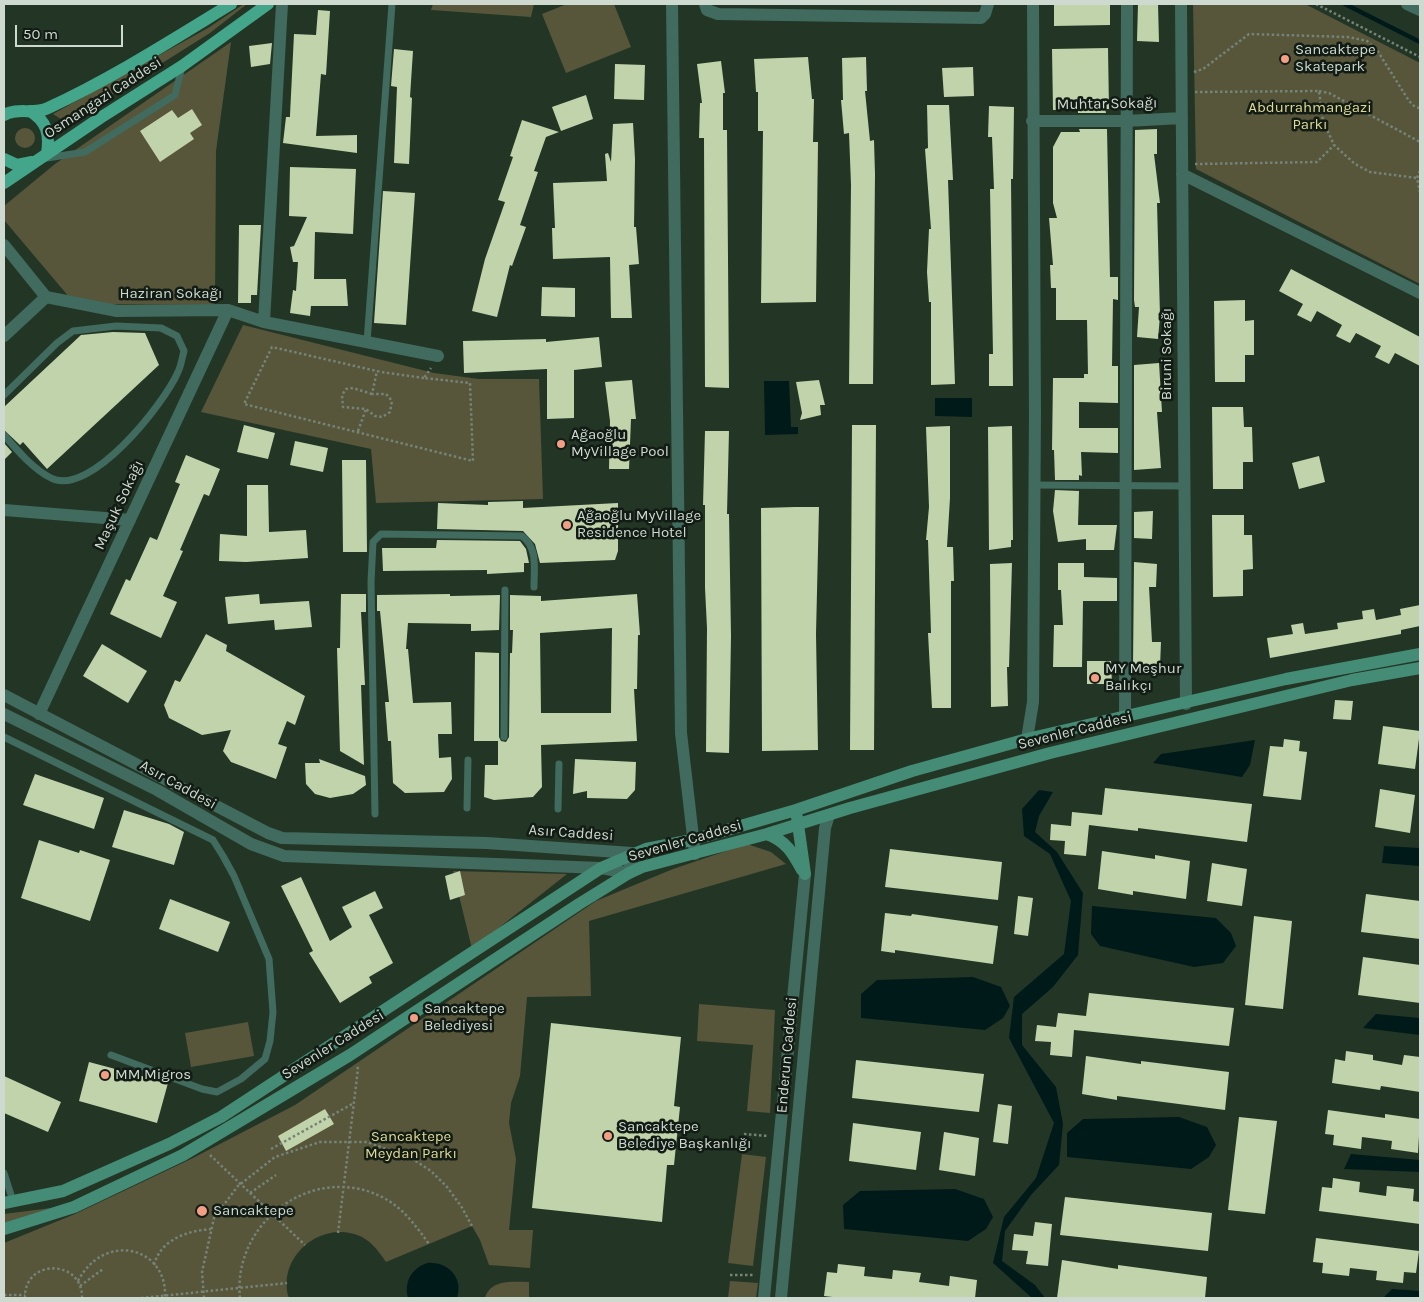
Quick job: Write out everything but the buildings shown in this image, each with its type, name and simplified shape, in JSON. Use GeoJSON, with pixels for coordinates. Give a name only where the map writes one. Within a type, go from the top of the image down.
{"type":"FeatureCollection","features":[{"type":"Feature","properties":{"kind":"main road","name":"Osmangazi Caddesi"},"geometry":{"type":"LineString","coordinates":[[4,115],[12,111],[46,109],[160,47],[231,4]]}},
{"type":"Feature","properties":{"kind":"main road","name":"Osmangazi Caddesi"},"geometry":{"type":"LineString","coordinates":[[4,184],[43,156],[182,66],[268,4]]}},
{"type":"Feature","properties":{"kind":"main road"},"geometry":{"type":"LineString","coordinates":[[4,159],[17,165],[43,156],[49,142],[48,131],[38,116],[30,111]]}},
{"type":"Feature","properties":{"kind":"main road","name":"Sevenler Caddesi"},"geometry":{"type":"LineString","coordinates":[[8,1202],[63,1191],[169,1144],[221,1117],[601,868],[632,853],[692,840],[796,810],[912,771],[1027,739],[1186,704],[1286,679],[1420,654]]}},
{"type":"Feature","properties":{"kind":"main road","name":"Sevenler Caddesi"},"geometry":{"type":"LineString","coordinates":[[4,1229],[74,1207],[200,1145],[350,1055],[642,867],[799,825],[916,789],[1059,751],[1352,680],[1420,668]]}},
{"type":"Feature","properties":{"kind":"main road"},"geometry":{"type":"LineString","coordinates":[[796,810],[804,874]]}},
{"type":"Feature","properties":{"kind":"main road"},"geometry":{"type":"LineString","coordinates":[[767,834],[781,839],[790,849],[804,874]]}},
{"type":"Feature","properties":{"kind":"street"},"geometry":{"type":"LineString","coordinates":[[264,322],[282,4]]}},
{"type":"Feature","properties":{"kind":"street"},"geometry":{"type":"LineString","coordinates":[[672,4],[681,733],[695,854]]}},
{"type":"Feature","properties":{"kind":"street"},"geometry":{"type":"LineString","coordinates":[[705,4],[707,10],[718,14],[896,18],[981,18],[985,14],[988,4]]}},
{"type":"Feature","properties":{"kind":"street"},"geometry":{"type":"LineString","coordinates":[[1027,739],[1033,702],[1033,4]]}},
{"type":"Feature","properties":{"kind":"street"},"geometry":{"type":"LineString","coordinates":[[1126,717],[1127,4]]}},
{"type":"Feature","properties":{"kind":"street","name":"Biruni Sokağı"},"geometry":{"type":"LineString","coordinates":[[1181,4],[1186,704]]}},
{"type":"Feature","properties":{"kind":"street"},"geometry":{"type":"LineString","coordinates":[[1407,4],[1420,10]]}},
{"type":"Feature","properties":{"kind":"street","name":"Muhtar Sokağı"},"geometry":{"type":"LineString","coordinates":[[1032,121],[1126,121],[1182,118]]}},
{"type":"Feature","properties":{"kind":"street"},"geometry":{"type":"LineString","coordinates":[[1182,169],[1420,293]]}},
{"type":"Feature","properties":{"kind":"street"},"geometry":{"type":"LineString","coordinates":[[4,245],[46,297],[4,336]]}},
{"type":"Feature","properties":{"kind":"street","name":"Haziran Sokağı"},"geometry":{"type":"LineString","coordinates":[[46,297],[117,311],[228,310],[264,322],[438,356]]}},
{"type":"Feature","properties":{"kind":"street","name":"Maşuk Sokağı"},"geometry":{"type":"LineString","coordinates":[[39,714],[228,310]]}},
{"type":"Feature","properties":{"kind":"street"},"geometry":{"type":"LineString","coordinates":[[4,510],[130,520]]}},
{"type":"Feature","properties":{"kind":"street","name":"Asır Caddesi"},"geometry":{"type":"LineString","coordinates":[[4,696],[268,833],[282,838],[487,843],[632,853],[630,873],[601,868],[284,856],[251,844],[156,790],[4,714]]}},
{"type":"Feature","properties":{"kind":"street"},"geometry":{"type":"LineString","coordinates":[[32,728],[39,714]]}},
{"type":"Feature","properties":{"kind":"street","name":"Enderun Caddesi"},"geometry":{"type":"LineString","coordinates":[[781,1298],[824,828],[829,816]]}},
{"type":"Feature","properties":{"kind":"street","name":"Enderun Caddesi"},"geometry":{"type":"LineString","coordinates":[[764,1298],[804,874]]}},
{"type":"Feature","properties":{"kind":"lane"},"geometry":{"type":"LineString","coordinates":[[367,342],[392,4]]}},
{"type":"Feature","properties":{"kind":"lane"},"geometry":{"type":"LineString","coordinates":[[43,156],[85,152],[175,95],[182,66]]}},
{"type":"Feature","properties":{"kind":"lane"},"geometry":{"type":"LineString","coordinates":[[4,395],[57,343],[74,331],[116,326],[161,328],[178,336],[184,350],[178,373],[138,432],[91,472],[71,482],[52,479],[22,455],[4,435]]}},
{"type":"Feature","properties":{"kind":"lane"},"geometry":{"type":"LineString","coordinates":[[1034,485],[1184,486]]}},
{"type":"Feature","properties":{"kind":"lane"},"geometry":{"type":"LineString","coordinates":[[375,814],[371,582],[373,542],[381,534],[522,536],[530,542],[534,552],[534,587]]}},
{"type":"Feature","properties":{"kind":"lane"},"geometry":{"type":"LineString","coordinates":[[504,737],[505,590]]}},
{"type":"Feature","properties":{"kind":"lane"},"geometry":{"type":"LineString","coordinates":[[4,737],[212,840],[234,876],[269,959],[274,1012],[270,1042],[265,1059],[241,1079],[217,1092],[202,1089],[111,1055]]}},
{"type":"Feature","properties":{"kind":"lane"},"geometry":{"type":"LineString","coordinates":[[467,808],[468,760]]}},
{"type":"Feature","properties":{"kind":"lane"},"geometry":{"type":"LineString","coordinates":[[558,810],[559,764]]}},
{"type":"Feature","properties":{"kind":"lane"},"geometry":{"type":"LineString","coordinates":[[4,1173],[8,1202]]}},
{"type":"Feature","properties":{"kind":"path"},"geometry":{"type":"LineString","coordinates":[[1316,4],[1420,57]]}},
{"type":"Feature","properties":{"kind":"path"},"geometry":{"type":"LineString","coordinates":[[1182,71],[1192,72],[1203,69],[1249,34],[1348,37],[1367,41],[1372,45],[1409,101],[1415,107],[1420,108]]}},
{"type":"Feature","properties":{"kind":"path"},"geometry":{"type":"LineString","coordinates":[[1319,91],[1323,121],[1334,145],[1355,164],[1370,172],[1417,178]]}},
{"type":"Feature","properties":{"kind":"path"},"geometry":{"type":"LineString","coordinates":[[1182,92],[1319,91],[1329,93],[1420,142]]}},
{"type":"Feature","properties":{"kind":"path"},"geometry":{"type":"LineString","coordinates":[[1182,169],[1317,162],[1334,145]]}},
{"type":"Feature","properties":{"kind":"path"},"geometry":{"type":"LineString","coordinates":[[1420,171],[1417,178],[1420,192]]}},
{"type":"Feature","properties":{"kind":"path"},"geometry":{"type":"LineString","coordinates":[[272,347],[377,371],[470,383],[473,461],[244,404],[272,347]]}},
{"type":"Feature","properties":{"kind":"path"},"geometry":{"type":"LineString","coordinates":[[424,378],[438,356]]}},
{"type":"Feature","properties":{"kind":"path"},"geometry":{"type":"LineString","coordinates":[[372,394],[377,371]]}},
{"type":"Feature","properties":{"kind":"path"},"geometry":{"type":"LineString","coordinates":[[353,388],[372,394],[386,394],[392,400],[390,412],[382,417],[375,416],[366,409],[343,406],[342,395],[346,389],[353,388]]}},
{"type":"Feature","properties":{"kind":"path"},"geometry":{"type":"LineString","coordinates":[[358,431],[366,409]]}},
{"type":"Feature","properties":{"kind":"path"},"geometry":{"type":"LineString","coordinates":[[338,1233],[358,1069],[350,1055]]}},
{"type":"Feature","properties":{"kind":"path"},"geometry":{"type":"LineString","coordinates":[[271,1149],[354,1103]]}},
{"type":"Feature","properties":{"kind":"path"},"geometry":{"type":"LineString","coordinates":[[744,1134],[780,1136]]}},
{"type":"Feature","properties":{"kind":"path"},"geometry":{"type":"LineString","coordinates":[[204,1298],[202,1272],[214,1218],[241,1184],[275,1157],[320,1142],[349,1140],[367,1142],[411,1158],[431,1171],[447,1187],[461,1206],[472,1226]]}},
{"type":"Feature","properties":{"kind":"path"},"geometry":{"type":"LineString","coordinates":[[200,1145],[305,1245]]}},
{"type":"Feature","properties":{"kind":"path"},"geometry":{"type":"LineString","coordinates":[[250,1193],[276,1175]]}},
{"type":"Feature","properties":{"kind":"path"},"geometry":{"type":"LineString","coordinates":[[240,1298],[239,1288],[246,1249],[263,1221],[288,1200],[319,1189],[343,1187],[384,1198],[410,1217],[429,1244]]}},
{"type":"Feature","properties":{"kind":"path"},"geometry":{"type":"LineString","coordinates":[[154,1266],[157,1255],[171,1240],[190,1231],[211,1229]]}},
{"type":"Feature","properties":{"kind":"path"},"geometry":{"type":"LineString","coordinates":[[78,1281],[90,1262],[114,1250],[139,1254],[154,1266],[162,1279],[165,1297]]}},
{"type":"Feature","properties":{"kind":"path"},"geometry":{"type":"LineString","coordinates":[[4,1295],[25,1297],[30,1280],[35,1274],[50,1267],[66,1270],[78,1281],[82,1298]]}},
{"type":"Feature","properties":{"kind":"path"},"geometry":{"type":"LineString","coordinates":[[80,1286],[104,1269]]}},
{"type":"Feature","properties":{"kind":"path"},"geometry":{"type":"LineString","coordinates":[[730,1275],[767,1276]]}},
{"type":"Feature","properties":{"kind":"path"},"geometry":{"type":"LineString","coordinates":[[141,1298],[287,1284]]}},
{"type":"Feature","properties":{"kind":"green space"},"geometry":{"type":"Polygon","coordinates":[[[244,4],[247,4],[210,33],[67,123],[53,114],[208,28],[244,4]]]}},
{"type":"Feature","properties":{"kind":"green space"},"geometry":{"type":"Polygon","coordinates":[[[433,4],[534,4],[531,17],[431,10],[433,4]]]}},
{"type":"Feature","properties":{"kind":"green space"},"geometry":{"type":"Polygon","coordinates":[[[567,4],[614,4],[631,47],[566,73],[542,14],[567,4]]]}},
{"type":"Feature","properties":{"kind":"green space","name":"Abdurrahmangazi Parkı"},"geometry":{"type":"Polygon","coordinates":[[[1193,4],[1305,4],[1420,63],[1420,284],[1196,169],[1193,4]]]}},
{"type":"Feature","properties":{"kind":"green space"},"geometry":{"type":"Polygon","coordinates":[[[231,42],[216,151],[215,305],[75,304],[4,220],[4,206],[55,164],[231,42]]]}},
{"type":"Feature","properties":{"kind":"green space"},"geometry":{"type":"Polygon","coordinates":[[[25,128],[32,131],[35,138],[32,145],[25,148],[18,145],[15,138],[18,131],[25,128]]]}},
{"type":"Feature","properties":{"kind":"green space"},"geometry":{"type":"Polygon","coordinates":[[[243,325],[434,373],[479,379],[539,379],[543,499],[376,503],[371,449],[201,412],[243,325]]]}},
{"type":"Feature","properties":{"kind":"green space","name":"Sancaktepe Meydan Parkı"},"geometry":{"type":"Polygon","coordinates":[[[747,844],[771,852],[786,864],[589,921],[591,996],[527,997],[520,1076],[511,1103],[509,1123],[516,1159],[509,1230],[533,1230],[530,1268],[489,1265],[480,1240],[472,1226],[386,1262],[366,1239],[347,1232],[332,1233],[318,1237],[296,1255],[289,1268],[287,1283],[289,1298],[4,1298],[4,1243],[75,1214],[193,1158],[295,1105],[596,901],[673,869],[747,844]]]}},
{"type":"Feature","properties":{"kind":"green space"},"geometry":{"type":"Polygon","coordinates":[[[453,871],[567,874],[472,949],[453,871]]]}},
{"type":"Feature","properties":{"kind":"green space"},"geometry":{"type":"Polygon","coordinates":[[[699,1004],[775,1010],[770,1113],[747,1111],[753,1045],[697,1041],[699,1004]]]}},
{"type":"Feature","properties":{"kind":"green space"},"geometry":{"type":"Polygon","coordinates":[[[248,1022],[254,1056],[191,1067],[185,1033],[248,1022]]]}},
{"type":"Feature","properties":{"kind":"green space"},"geometry":{"type":"Polygon","coordinates":[[[742,1154],[766,1157],[753,1266],[728,1263],[742,1154]]]}},
{"type":"Feature","properties":{"kind":"green space"},"geometry":{"type":"Polygon","coordinates":[[[51,1208],[4,1223],[4,1214],[51,1208]]]}},
{"type":"Feature","properties":{"kind":"green space"},"geometry":{"type":"Polygon","coordinates":[[[730,1281],[758,1283],[756,1298],[728,1298],[730,1281]]]}},
{"type":"Feature","properties":{"kind":"green space"},"geometry":{"type":"Polygon","coordinates":[[[509,1282],[529,1282],[529,1298],[485,1298],[492,1287],[497,1285],[509,1282]]]}},
{"type":"Feature","properties":{"kind":"water"},"geometry":{"type":"Polygon","coordinates":[[[764,381],[789,381],[791,427],[798,427],[798,434],[765,435],[764,381]]]}},
{"type":"Feature","properties":{"kind":"water"},"geometry":{"type":"Polygon","coordinates":[[[935,398],[972,398],[972,417],[935,416],[935,398]]]}},
{"type":"Feature","properties":{"kind":"water"},"geometry":{"type":"Polygon","coordinates":[[[1255,740],[1250,765],[1242,777],[1153,763],[1161,754],[1255,740]]]}},
{"type":"Feature","properties":{"kind":"water"},"geometry":{"type":"Polygon","coordinates":[[[1039,790],[1053,792],[1039,816],[1035,832],[1057,852],[1083,893],[1078,955],[1053,987],[1022,1014],[1022,1045],[1056,1087],[1063,1124],[1059,1165],[1031,1195],[1005,1231],[1002,1261],[1035,1285],[1045,1298],[1032,1298],[993,1263],[1004,1217],[1036,1178],[1054,1123],[1009,1038],[1014,997],[1064,954],[1071,901],[1050,854],[1024,836],[1022,809],[1039,790]]]}},
{"type":"Feature","properties":{"kind":"water"},"geometry":{"type":"Polygon","coordinates":[[[1384,846],[1420,848],[1420,866],[1382,863],[1384,846]]]}},
{"type":"Feature","properties":{"kind":"water"},"geometry":{"type":"Polygon","coordinates":[[[1092,906],[1216,918],[1231,933],[1236,946],[1223,963],[1194,967],[1100,946],[1091,934],[1092,906]]]}},
{"type":"Feature","properties":{"kind":"water"},"geometry":{"type":"Polygon","coordinates":[[[973,977],[1001,987],[1010,1006],[1003,1018],[985,1030],[861,1018],[861,994],[877,980],[973,977]]]}},
{"type":"Feature","properties":{"kind":"water"},"geometry":{"type":"Polygon","coordinates":[[[1376,1014],[1420,1018],[1420,1035],[1363,1028],[1376,1014]]]}},
{"type":"Feature","properties":{"kind":"water"},"geometry":{"type":"Polygon","coordinates":[[[1179,1117],[1207,1127],[1216,1145],[1209,1157],[1191,1169],[1067,1157],[1067,1133],[1083,1119],[1179,1117]]]}},
{"type":"Feature","properties":{"kind":"water"},"geometry":{"type":"Polygon","coordinates":[[[1351,1154],[1420,1160],[1420,1172],[1344,1169],[1351,1154]]]}},
{"type":"Feature","properties":{"kind":"water"},"geometry":{"type":"Polygon","coordinates":[[[955,1189],[984,1199],[993,1217],[986,1229],[968,1241],[844,1229],[843,1205],[860,1191],[955,1189]]]}},
{"type":"Feature","properties":{"kind":"water"},"geometry":{"type":"Polygon","coordinates":[[[427,1263],[441,1265],[452,1272],[458,1283],[457,1298],[408,1298],[407,1287],[410,1277],[413,1272],[427,1263]]]}},
{"type":"Feature","properties":{"kind":"water"},"geometry":{"type":"Polygon","coordinates":[[[1392,1289],[1420,1291],[1420,1298],[1383,1298],[1392,1289]]]}},
{"type":"Feature","properties":{"kind":"waterway"},"geometry":{"type":"LineString","coordinates":[[1345,4],[1420,42]]}},
{"type":"Feature","properties":{"kind":"place","name":"Sancaktepe Skatepark"},"geometry":{"type":"Point","coordinates":[1285,59]}},
{"type":"Feature","properties":{"kind":"place","name":"Ağaoğlu MyVillage Pool"},"geometry":{"type":"Point","coordinates":[561,444]}},
{"type":"Feature","properties":{"kind":"place","name":"Ağaoğlu MyVillage Residence Hotel"},"geometry":{"type":"Point","coordinates":[567,525]}},
{"type":"Feature","properties":{"kind":"place","name":"MY Meşhur Balıkçı"},"geometry":{"type":"Point","coordinates":[1095,678]}},
{"type":"Feature","properties":{"kind":"place","name":"Sancaktepe Belediyesi"},"geometry":{"type":"Point","coordinates":[414,1018]}},
{"type":"Feature","properties":{"kind":"place","name":"MM Migros"},"geometry":{"type":"Point","coordinates":[105,1075]}},
{"type":"Feature","properties":{"kind":"place","name":"Sancaktepe Belediye Başkanlığı"},"geometry":{"type":"Point","coordinates":[608,1136]}},
{"type":"Feature","properties":{"kind":"place","name":"Sancaktepe"},"geometry":{"type":"Point","coordinates":[202,1211]}}]}
